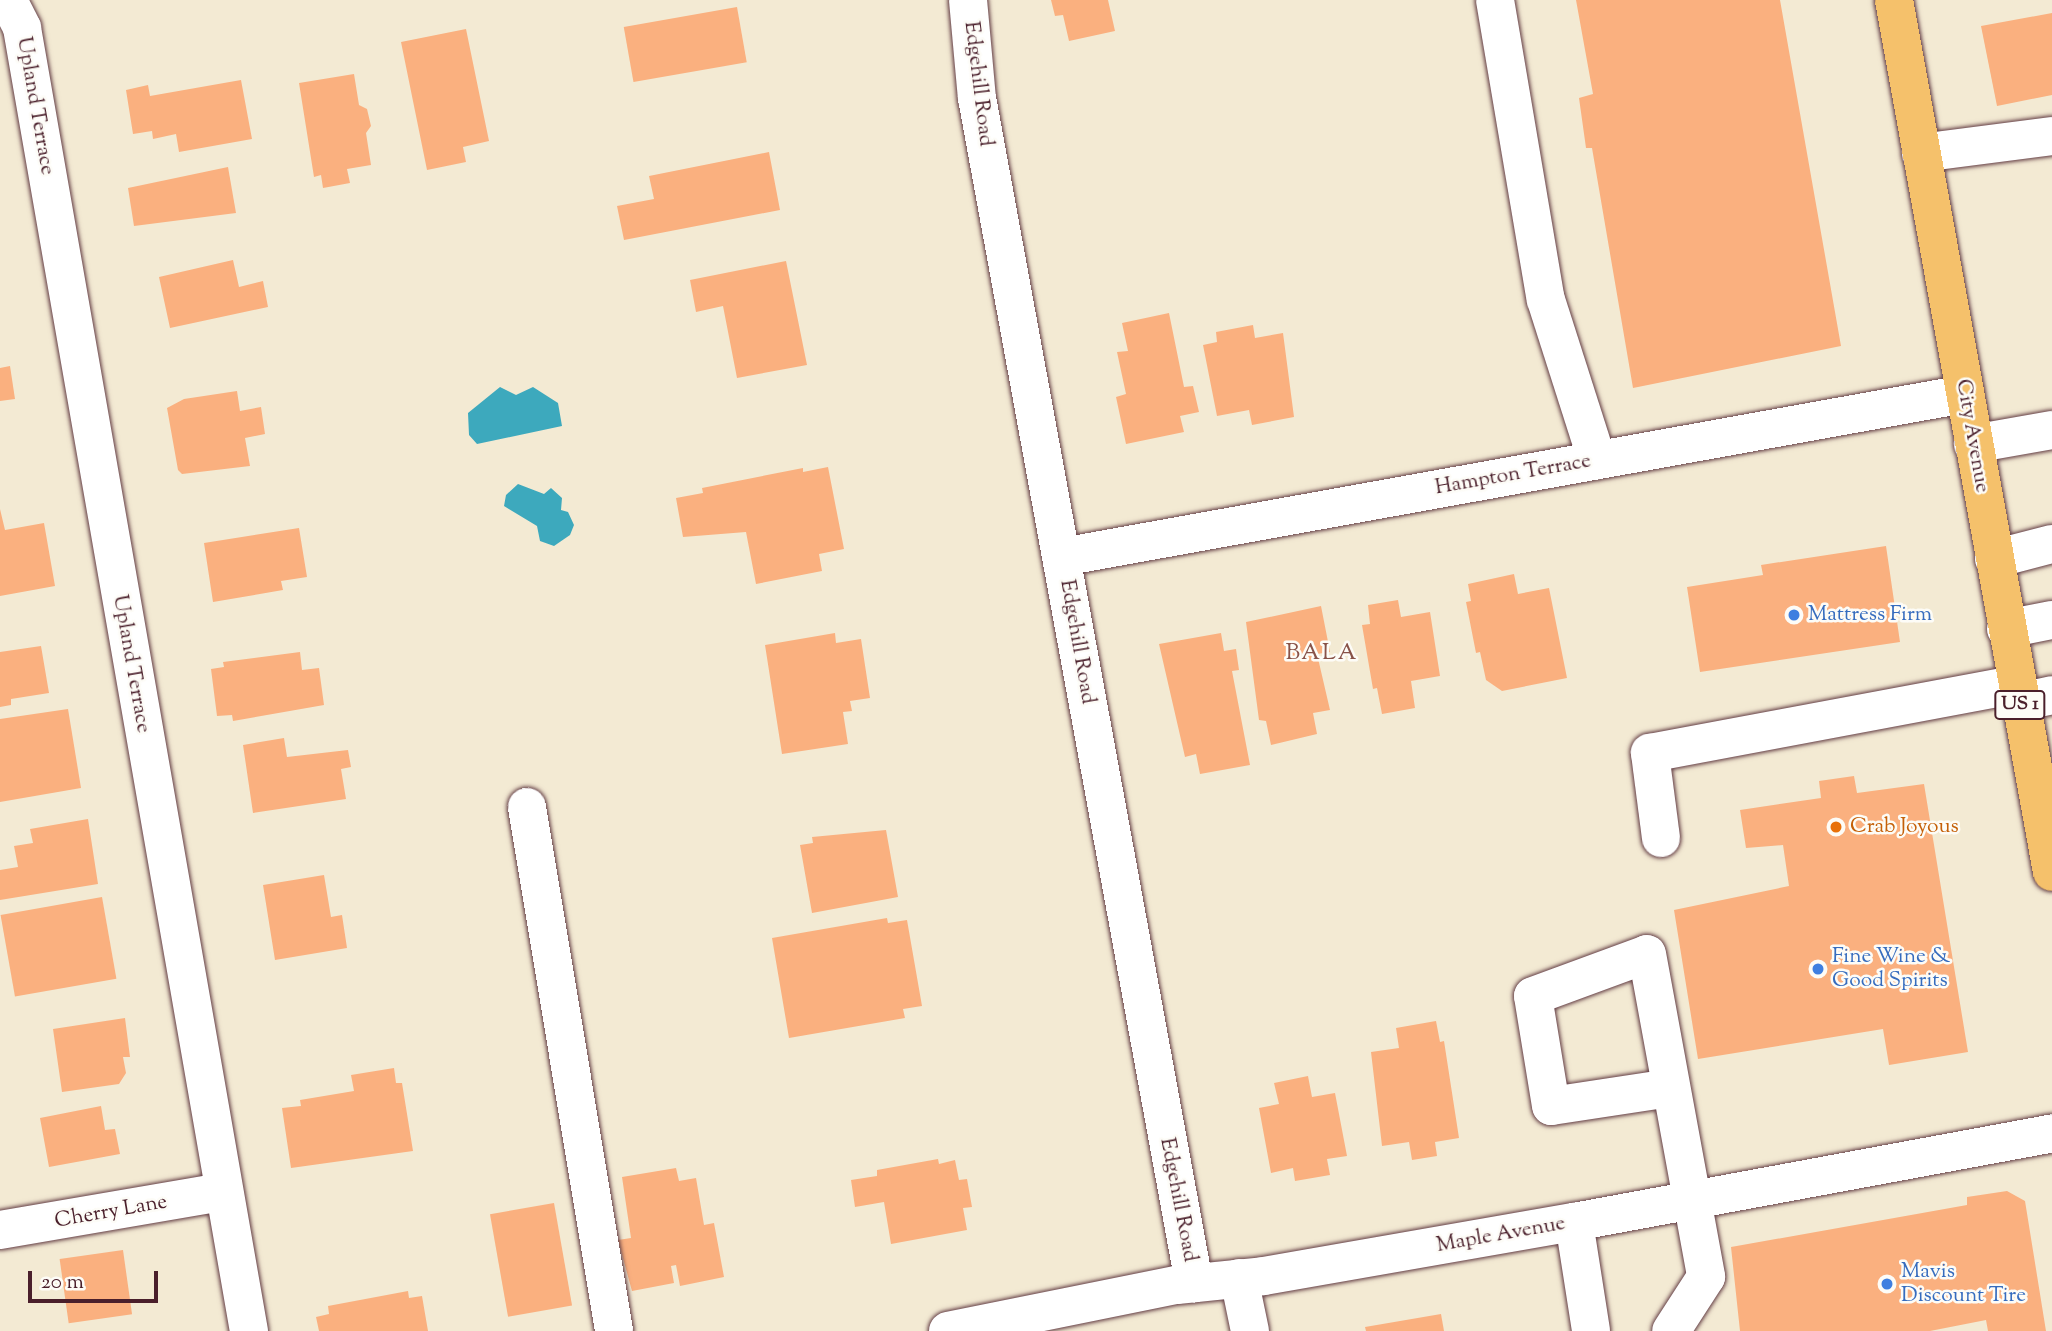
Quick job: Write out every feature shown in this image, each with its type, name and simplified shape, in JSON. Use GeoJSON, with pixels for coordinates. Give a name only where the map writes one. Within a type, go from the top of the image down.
{"type":"FeatureCollection","features":[{"type":"Feature","properties":{"kind":"highway","name":"City Avenue"},"geometry":{"type":"LineString","coordinates":[[1894,0],[2006,629],[2030,694],[2042,766],[2052,872]]}},
{"type":"Feature","properties":{"kind":"street","name":"Upland Terrace"},"geometry":{"type":"LineString","coordinates":[[8,0],[22,28],[222,1192],[249,1331]]}},
{"type":"Feature","properties":{"kind":"street","name":"Edgehill Road"},"geometry":{"type":"LineString","coordinates":[[968,0],[977,98],[1194,1283]]}},
{"type":"Feature","properties":{"kind":"street"},"geometry":{"type":"LineString","coordinates":[[1495,0],[1546,300],[1597,460]]}},
{"type":"Feature","properties":{"kind":"street"},"geometry":{"type":"LineString","coordinates":[[1921,153],[2052,136]]}},
{"type":"Feature","properties":{"kind":"street","name":"Hampton Terrace"},"geometry":{"type":"LineString","coordinates":[[1062,557],[1964,394]]}},
{"type":"Feature","properties":{"kind":"street"},"geometry":{"type":"LineString","coordinates":[[1973,444],[2052,430]]}},
{"type":"Feature","properties":{"kind":"street"},"geometry":{"type":"LineString","coordinates":[[1994,559],[2052,544]]}},
{"type":"Feature","properties":{"kind":"street"},"geometry":{"type":"LineString","coordinates":[[2006,629],[2052,620]]}},
{"type":"Feature","properties":{"kind":"street"},"geometry":{"type":"LineString","coordinates":[[1661,838],[1650,753],[2030,694]]}},
{"type":"Feature","properties":{"kind":"street"},"geometry":{"type":"LineString","coordinates":[[527,807],[614,1331]]}},
{"type":"Feature","properties":{"kind":"street"},"geometry":{"type":"LineString","coordinates":[[1670,1088],[1550,1106],[1533,996],[1647,954],[1670,1088],[1688,1200],[1701,1236],[1706,1278],[1671,1331]]}},
{"type":"Feature","properties":{"kind":"street","name":"Maple Avenue"},"geometry":{"type":"LineString","coordinates":[[948,1331],[1194,1283],[1239,1279],[1574,1222],[2052,1133]]}},
{"type":"Feature","properties":{"kind":"street","name":"Cherry Lane"},"geometry":{"type":"LineString","coordinates":[[0,1230],[222,1192]]}},
{"type":"Feature","properties":{"kind":"street"},"geometry":{"type":"LineString","coordinates":[[1574,1222],[1591,1331]]}},
{"type":"Feature","properties":{"kind":"street"},"geometry":{"type":"LineString","coordinates":[[1239,1279],[1250,1331]]}},
{"type":"Feature","properties":{"kind":"water"},"geometry":{"type":"Polygon","coordinates":[[[500,387],[516,395],[533,387],[558,403],[562,426],[477,444],[469,435],[468,413],[500,387]]]}},
{"type":"Feature","properties":{"kind":"water"},"geometry":{"type":"Polygon","coordinates":[[[518,484],[544,494],[551,488],[562,498],[561,510],[568,512],[574,525],[570,535],[554,546],[540,541],[537,526],[504,506],[506,495],[518,484]]]}},
{"type":"Feature","properties":{"kind":"building"},"geometry":{"type":"Polygon","coordinates":[[[1051,0],[1108,0],[1115,31],[1069,41],[1063,15],[1055,16],[1051,0]]]}},
{"type":"Feature","properties":{"kind":"building"},"geometry":{"type":"Polygon","coordinates":[[[1576,0],[1780,0],[1841,346],[1633,388],[1592,148],[1586,148],[1579,98],[1593,94],[1576,0]]]}},
{"type":"Feature","properties":{"kind":"building"},"geometry":{"type":"Polygon","coordinates":[[[737,7],[747,62],[633,82],[624,27],[737,7]]]}},
{"type":"Feature","properties":{"kind":"building"},"geometry":{"type":"Polygon","coordinates":[[[2052,13],[2052,95],[1997,106],[1981,26],[2052,13]]]}},
{"type":"Feature","properties":{"kind":"building"},"geometry":{"type":"Polygon","coordinates":[[[466,29],[489,141],[463,147],[466,162],[427,170],[401,42],[466,29]]]}},
{"type":"Feature","properties":{"kind":"building"},"geometry":{"type":"Polygon","coordinates":[[[354,74],[359,105],[367,109],[371,126],[366,133],[371,165],[347,169],[350,183],[323,188],[321,175],[314,177],[299,83],[354,74]]]}},
{"type":"Feature","properties":{"kind":"building"},"geometry":{"type":"Polygon","coordinates":[[[241,80],[252,139],[179,152],[176,134],[153,139],[152,131],[133,134],[126,90],[148,85],[150,96],[241,80]]]}},
{"type":"Feature","properties":{"kind":"building"},"geometry":{"type":"Polygon","coordinates":[[[769,152],[780,210],[624,240],[617,206],[654,199],[649,176],[769,152]]]}},
{"type":"Feature","properties":{"kind":"building"},"geometry":{"type":"Polygon","coordinates":[[[228,167],[236,213],[134,226],[128,188],[228,167]]]}},
{"type":"Feature","properties":{"kind":"building"},"geometry":{"type":"Polygon","coordinates":[[[233,260],[239,287],[263,281],[268,307],[170,328],[159,277],[233,260]]]}},
{"type":"Feature","properties":{"kind":"building"},"geometry":{"type":"Polygon","coordinates":[[[786,261],[807,365],[737,378],[723,306],[696,312],[690,280],[786,261]]]}},
{"type":"Feature","properties":{"kind":"building"},"geometry":{"type":"Polygon","coordinates":[[[1169,313],[1184,387],[1193,386],[1199,412],[1180,416],[1184,432],[1126,444],[1116,397],[1126,394],[1117,352],[1128,351],[1122,323],[1169,313]]]}},
{"type":"Feature","properties":{"kind":"building"},"geometry":{"type":"Polygon","coordinates":[[[1253,325],[1255,338],[1283,333],[1294,417],[1252,425],[1249,410],[1217,416],[1203,345],[1217,342],[1216,332],[1253,325]]]}},
{"type":"Feature","properties":{"kind":"building"},"geometry":{"type":"Polygon","coordinates":[[[10,366],[15,399],[0,401],[0,368],[10,366]]]}},
{"type":"Feature","properties":{"kind":"building"},"geometry":{"type":"Polygon","coordinates":[[[237,391],[240,411],[261,407],[265,434],[245,438],[250,466],[182,474],[178,470],[167,408],[184,399],[237,391]]]}},
{"type":"Feature","properties":{"kind":"building"},"geometry":{"type":"Polygon","coordinates":[[[828,467],[844,549],[819,554],[822,571],[756,584],[746,532],[683,537],[676,498],[703,493],[702,488],[803,468],[803,472],[828,467]]]}},
{"type":"Feature","properties":{"kind":"building"},"geometry":{"type":"Polygon","coordinates":[[[0,509],[5,530],[44,523],[55,586],[0,596],[0,509]]]}},
{"type":"Feature","properties":{"kind":"building"},"geometry":{"type":"Polygon","coordinates":[[[299,528],[307,577],[281,581],[283,590],[213,602],[204,543],[299,528]]]}},
{"type":"Feature","properties":{"kind":"building","name":"Mattress Firm"},"geometry":{"type":"Polygon","coordinates":[[[1886,546],[1900,642],[1700,672],[1687,587],[1763,575],[1761,565],[1886,546]]]}},
{"type":"Feature","properties":{"kind":"building"},"geometry":{"type":"Polygon","coordinates":[[[1514,574],[1518,594],[1549,588],[1567,678],[1502,691],[1486,680],[1480,652],[1476,653],[1466,602],[1471,601],[1468,584],[1514,574]]]}},
{"type":"Feature","properties":{"kind":"building"},"geometry":{"type":"Polygon","coordinates":[[[1398,600],[1401,617],[1430,612],[1440,676],[1411,681],[1415,708],[1382,714],[1377,688],[1373,689],[1362,625],[1370,624],[1368,605],[1398,600]]]}},
{"type":"Feature","properties":{"kind":"building"},"geometry":{"type":"Polygon","coordinates":[[[1321,606],[1330,652],[1317,654],[1330,710],[1313,713],[1317,734],[1271,745],[1266,721],[1259,720],[1246,622],[1321,606]]]}},
{"type":"Feature","properties":{"kind":"building"},"geometry":{"type":"Polygon","coordinates":[[[835,633],[836,643],[861,639],[870,698],[850,701],[852,711],[843,712],[848,744],[782,754],[765,645],[835,633]]]}},
{"type":"Feature","properties":{"kind":"building"},"geometry":{"type":"Polygon","coordinates":[[[1221,633],[1224,651],[1236,649],[1239,670],[1232,671],[1250,765],[1200,774],[1196,754],[1185,757],[1159,644],[1221,633]]]}},
{"type":"Feature","properties":{"kind":"building"},"geometry":{"type":"Polygon","coordinates":[[[41,646],[49,693],[11,699],[11,705],[0,707],[0,652],[41,646]]]}},
{"type":"Feature","properties":{"kind":"building"},"geometry":{"type":"Polygon","coordinates":[[[300,652],[302,670],[319,668],[324,705],[233,721],[232,715],[217,716],[211,669],[224,667],[223,662],[300,652]]]}},
{"type":"Feature","properties":{"kind":"building"},"geometry":{"type":"Polygon","coordinates":[[[68,709],[81,788],[0,802],[0,719],[68,709]]]}},
{"type":"Feature","properties":{"kind":"building"},"geometry":{"type":"Polygon","coordinates":[[[284,738],[287,757],[348,750],[351,767],[341,769],[346,799],[253,813],[243,745],[284,738]]]}},
{"type":"Feature","properties":{"kind":"building","name":"Fine Wine & Good Spirits"},"geometry":{"type":"Polygon","coordinates":[[[1854,776],[1857,793],[1924,784],[1968,1052],[1889,1065],[1883,1029],[1698,1059],[1674,910],[1789,886],[1783,845],[1746,848],[1740,810],[1821,798],[1819,781],[1854,776]]]}},
{"type":"Feature","properties":{"kind":"building"},"geometry":{"type":"Polygon","coordinates":[[[88,819],[98,884],[0,900],[0,870],[18,867],[14,846],[33,843],[30,829],[88,819]]]}},
{"type":"Feature","properties":{"kind":"building"},"geometry":{"type":"Polygon","coordinates":[[[886,830],[898,897],[812,913],[800,845],[813,843],[812,837],[886,830]]]}},
{"type":"Feature","properties":{"kind":"building"},"geometry":{"type":"Polygon","coordinates":[[[324,875],[331,917],[342,915],[347,948],[275,960],[263,885],[324,875]]]}},
{"type":"Feature","properties":{"kind":"building"},"geometry":{"type":"Polygon","coordinates":[[[102,897],[116,979],[15,997],[1,915],[102,897]]]}},
{"type":"Feature","properties":{"kind":"building"},"geometry":{"type":"Polygon","coordinates":[[[887,918],[888,923],[907,920],[922,1006],[903,1009],[905,1018],[789,1038],[772,938],[887,918]]]}},
{"type":"Feature","properties":{"kind":"building"},"geometry":{"type":"Polygon","coordinates":[[[125,1018],[130,1057],[123,1057],[126,1073],[119,1084],[62,1092],[53,1029],[125,1018]]]}},
{"type":"Feature","properties":{"kind":"building"},"geometry":{"type":"Polygon","coordinates":[[[1436,1021],[1440,1042],[1444,1041],[1459,1138],[1435,1142],[1437,1156],[1412,1160],[1409,1142],[1382,1146],[1371,1052],[1399,1048],[1396,1028],[1436,1021]]]}},
{"type":"Feature","properties":{"kind":"building"},"geometry":{"type":"Polygon","coordinates":[[[394,1068],[396,1083],[402,1083],[413,1151],[291,1168],[282,1108],[301,1106],[300,1100],[354,1091],[351,1075],[394,1068]]]}},
{"type":"Feature","properties":{"kind":"building"},"geometry":{"type":"Polygon","coordinates":[[[1308,1076],[1312,1097],[1335,1093],[1347,1156],[1327,1159],[1330,1175],[1295,1181],[1293,1168],[1271,1173],[1259,1108],[1279,1104],[1274,1083],[1308,1076]]]}},
{"type":"Feature","properties":{"kind":"building"},"geometry":{"type":"Polygon","coordinates":[[[101,1106],[105,1130],[115,1129],[120,1154],[49,1167],[40,1118],[101,1106]]]}},
{"type":"Feature","properties":{"kind":"building"},"geometry":{"type":"Polygon","coordinates":[[[938,1159],[939,1164],[955,1160],[959,1180],[967,1179],[972,1207],[963,1208],[967,1230],[891,1244],[884,1202],[855,1207],[851,1180],[877,1176],[877,1170],[938,1159]]]}},
{"type":"Feature","properties":{"kind":"building"},"geometry":{"type":"Polygon","coordinates":[[[676,1168],[679,1181],[696,1178],[704,1225],[714,1223],[724,1277],[680,1286],[676,1265],[671,1266],[674,1283],[632,1291],[618,1240],[631,1238],[622,1177],[676,1168]]]}},
{"type":"Feature","properties":{"kind":"building","name":"Mavis Discount Tire"},"geometry":{"type":"Polygon","coordinates":[[[2007,1191],[2025,1201],[2046,1331],[1988,1331],[1986,1320],[1930,1331],[1740,1331],[1731,1247],[1967,1205],[1967,1197],[2007,1191]]]}},
{"type":"Feature","properties":{"kind":"building"},"geometry":{"type":"Polygon","coordinates":[[[554,1203],[572,1305],[508,1317],[490,1214],[554,1203]]]}},
{"type":"Feature","properties":{"kind":"building"},"geometry":{"type":"Polygon","coordinates":[[[123,1250],[132,1314],[69,1323],[60,1259],[123,1250]]]}},
{"type":"Feature","properties":{"kind":"building"},"geometry":{"type":"Polygon","coordinates":[[[408,1291],[409,1298],[422,1296],[428,1331],[319,1331],[316,1317],[329,1314],[328,1306],[408,1291]]]}},
{"type":"Feature","properties":{"kind":"building"},"geometry":{"type":"Polygon","coordinates":[[[1441,1314],[1444,1331],[1366,1331],[1365,1327],[1441,1314]]]}},
{"type":"Feature","properties":{"kind":"place","name":"Mattress Firm"},"geometry":{"type":"Point","coordinates":[1794,615]}},
{"type":"Feature","properties":{"kind":"place","name":"Crab Joyous"},"geometry":{"type":"Point","coordinates":[1836,827]}},
{"type":"Feature","properties":{"kind":"place","name":"Fine Wine & Good Spirits"},"geometry":{"type":"Point","coordinates":[1818,969]}},
{"type":"Feature","properties":{"kind":"place","name":"Mavis Discount Tire"},"geometry":{"type":"Point","coordinates":[1887,1284]}},
{"type":"Feature","properties":{"kind":"district","name":"BALA"},"geometry":{"type":"Point","coordinates":[1322,654]}}]}
